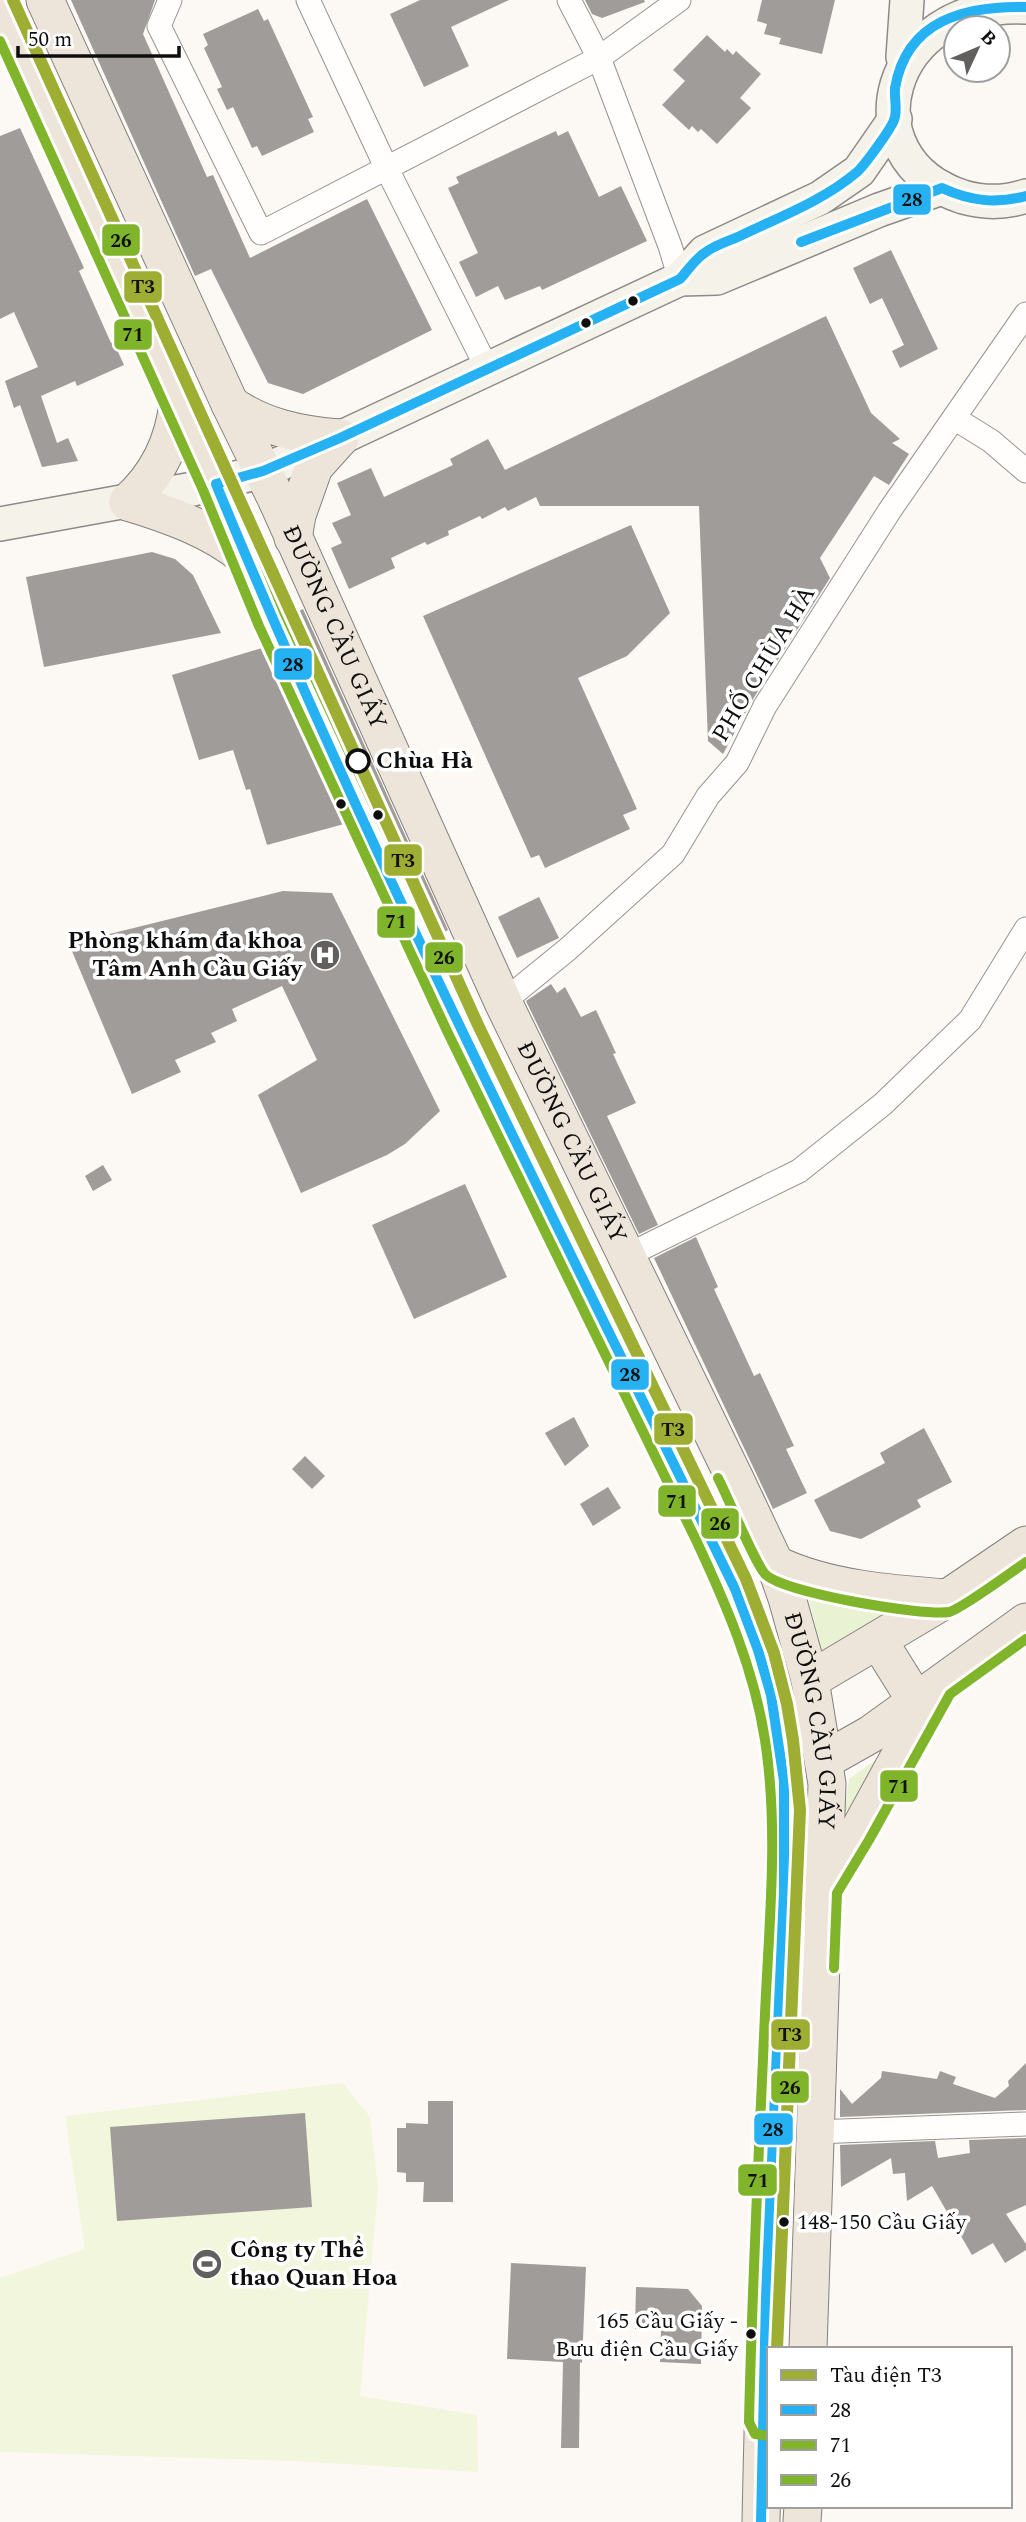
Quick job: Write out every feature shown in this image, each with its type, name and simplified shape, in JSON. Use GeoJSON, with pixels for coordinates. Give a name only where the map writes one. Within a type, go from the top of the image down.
{"type":"FeatureCollection","features":[{"type":"Feature","properties":{"kind":"main road","name":"ĐƯỜNG CẦU GIẤY"},"geometry":{"type":"LineString","coordinates":[[45,0],[263,471],[503,1002],[775,1564],[788,1598],[810,1680],[825,1759],[827,1825],[807,2347]]}},
{"type":"Feature","properties":{"kind":"main road","name":"ĐƯỜNG CẦU GIẤY"},"geometry":{"type":"LineString","coordinates":[[0,8],[216,484],[277,633],[460,1025],[735,1589],[758,1650],[771,1696],[784,1781],[784,1892],[766,2297],[766,2422],[761,2522]]}},
{"type":"Feature","properties":{"kind":"main road"},"geometry":{"type":"LineString","coordinates":[[128,502],[145,486],[162,460],[174,427],[178,402]]}},
{"type":"Feature","properties":{"kind":"main road"},"geometry":{"type":"LineString","coordinates":[[230,404],[248,417],[267,425],[340,438]]}},
{"type":"Feature","properties":{"kind":"main road"},"geometry":{"type":"LineString","coordinates":[[293,538],[297,515],[314,467],[340,438]]}},
{"type":"Feature","properties":{"kind":"main road"},"geometry":{"type":"LineString","coordinates":[[128,502],[150,508],[222,540],[245,557]]}},
{"type":"Feature","properties":{"kind":"main road"},"geometry":{"type":"LineString","coordinates":[[628,1369],[670,1347]]}},
{"type":"Feature","properties":{"kind":"main road"},"geometry":{"type":"LineString","coordinates":[[810,1680],[948,1598],[1026,1545]]}},
{"type":"Feature","properties":{"kind":"main road"},"geometry":{"type":"LineString","coordinates":[[775,1564],[793,1573],[816,1579],[892,1594],[948,1598]]}},
{"type":"Feature","properties":{"kind":"main road"},"geometry":{"type":"LineString","coordinates":[[825,1759],[871,1734],[1026,1622]]}},
{"type":"Feature","properties":{"kind":"main road"},"geometry":{"type":"LineString","coordinates":[[878,1640],[927,1693]]}},
{"type":"Feature","properties":{"kind":"main road"},"geometry":{"type":"LineString","coordinates":[[823,1889],[857,1834],[927,1693]]}},
{"type":"Feature","properties":{"kind":"street"},"geometry":{"type":"LineString","coordinates":[[170,0],[159,26],[261,233],[599,58],[679,0]]}},
{"type":"Feature","properties":{"kind":"street"},"geometry":{"type":"LineString","coordinates":[[308,0],[386,167],[487,368]]}},
{"type":"Feature","properties":{"kind":"street"},"geometry":{"type":"LineString","coordinates":[[569,0],[599,58],[680,279]]}},
{"type":"Feature","properties":{"kind":"street"},"geometry":{"type":"LineString","coordinates":[[903,57],[907,0]]}},
{"type":"Feature","properties":{"kind":"street"},"geometry":{"type":"LineString","coordinates":[[1020,0],[1026,7]]}},
{"type":"Feature","properties":{"kind":"street"},"geometry":{"type":"LineString","coordinates":[[1026,7],[997,2],[975,3],[936,19],[919,34],[903,57],[895,79],[893,101],[895,119],[909,156],[920,170],[942,188],[973,200],[999,202],[1026,196]]}},
{"type":"Feature","properties":{"kind":"street"},"geometry":{"type":"LineString","coordinates":[[0,524],[216,484],[263,471],[340,438],[680,279],[705,252],[820,198],[859,171],[895,119]]}},
{"type":"Feature","properties":{"kind":"street"},"geometry":{"type":"LineString","coordinates":[[680,279],[717,278],[855,220],[942,188]]}},
{"type":"Feature","properties":{"kind":"street","name":"PHỐ CHÙA HÀ"},"geometry":{"type":"LineString","coordinates":[[503,1002],[568,949],[673,854],[708,796],[737,763],[765,706],[890,510],[1026,314]]}},
{"type":"Feature","properties":{"kind":"street"},"geometry":{"type":"LineString","coordinates":[[954,418],[991,441],[1026,471]]}},
{"type":"Feature","properties":{"kind":"street"},"geometry":{"type":"LineString","coordinates":[[626,1256],[799,1171],[883,1104],[970,1020],[1026,929]]}},
{"type":"Feature","properties":{"kind":"street"},"geometry":{"type":"LineString","coordinates":[[815,2132],[1026,2123]]}},
{"type":"Feature","properties":{"kind":"green space"},"geometry":{"type":"Polygon","coordinates":[[[809,1600],[892,1609],[822,1653],[809,1600]]]}},
{"type":"Feature","properties":{"kind":"green space"},"geometry":{"type":"Polygon","coordinates":[[[883,1755],[843,1829],[849,1779],[883,1755]]]}},
{"type":"Feature","properties":{"kind":"green space","name":"Công ty Thể thao Quan Hoa"},"geometry":{"type":"Polygon","coordinates":[[[343,2083],[370,2117],[378,2188],[360,2396],[477,2415],[478,2472],[296,2461],[0,2452],[0,2278],[85,2249],[65,2116],[343,2083]]]}},
{"type":"Feature","properties":{"kind":"building"},"geometry":{"type":"Polygon","coordinates":[[[71,0],[155,0],[143,34],[207,177],[213,175],[250,258],[367,199],[432,330],[303,394],[268,383],[211,269],[195,276],[71,0]]]}},
{"type":"Feature","properties":{"kind":"building"},"geometry":{"type":"Polygon","coordinates":[[[420,0],[509,0],[451,27],[469,66],[424,87],[390,14],[420,0]]]}},
{"type":"Feature","properties":{"kind":"building"},"geometry":{"type":"Polygon","coordinates":[[[585,0],[645,2],[602,18],[592,14],[585,0]]]}},
{"type":"Feature","properties":{"kind":"building"},"geometry":{"type":"Polygon","coordinates":[[[762,0],[835,0],[822,54],[779,44],[781,38],[764,34],[767,24],[757,21],[762,0]]]}},
{"type":"Feature","properties":{"kind":"building"},"geometry":{"type":"Polygon","coordinates":[[[258,9],[264,21],[268,19],[313,117],[308,119],[314,132],[262,156],[257,146],[252,148],[233,107],[227,110],[217,89],[222,87],[204,48],[208,45],[203,34],[258,9]]]}},
{"type":"Feature","properties":{"kind":"building"},"geometry":{"type":"Polygon","coordinates":[[[707,35],[725,52],[727,49],[733,55],[736,51],[761,74],[740,98],[751,108],[717,144],[701,129],[698,132],[692,126],[689,130],[662,105],[685,81],[673,70],[707,35]]]}},
{"type":"Feature","properties":{"kind":"building"},"geometry":{"type":"Polygon","coordinates":[[[20,128],[84,268],[79,271],[111,343],[113,341],[124,365],[77,386],[75,381],[41,396],[57,443],[68,438],[78,461],[42,467],[20,405],[14,408],[5,381],[38,367],[14,312],[0,319],[0,136],[20,128]]]}},
{"type":"Feature","properties":{"kind":"building"},"geometry":{"type":"Polygon","coordinates":[[[556,131],[558,136],[568,131],[599,197],[621,186],[647,241],[542,290],[540,286],[505,300],[498,286],[476,297],[459,262],[478,253],[448,188],[459,183],[456,177],[556,131]]]}},
{"type":"Feature","properties":{"kind":"building"},"geometry":{"type":"Polygon","coordinates":[[[891,250],[938,349],[900,368],[892,351],[904,345],[882,298],[870,304],[853,268],[891,250]]]}},
{"type":"Feature","properties":{"kind":"building"},"geometry":{"type":"Polygon","coordinates":[[[826,316],[871,413],[900,439],[892,443],[909,454],[889,485],[874,476],[820,558],[830,578],[753,699],[723,754],[708,741],[699,506],[540,506],[536,497],[508,511],[505,507],[482,519],[480,516],[448,531],[449,535],[427,545],[425,542],[391,558],[395,568],[349,589],[331,548],[342,543],[332,523],[351,515],[337,483],[371,468],[384,497],[453,465],[450,459],[488,439],[505,470],[826,316]]]}},
{"type":"Feature","properties":{"kind":"building"},"geometry":{"type":"Polygon","coordinates":[[[631,525],[670,613],[627,656],[578,678],[637,809],[623,815],[630,829],[545,868],[539,855],[531,858],[423,616],[631,525]]]}},
{"type":"Feature","properties":{"kind":"building"},"geometry":{"type":"Polygon","coordinates":[[[152,552],[175,559],[193,575],[221,633],[44,667],[26,577],[152,552]]]}},
{"type":"Feature","properties":{"kind":"building"},"geometry":{"type":"Polygon","coordinates":[[[303,609],[448,930],[441,934],[292,614],[303,609]]]}},
{"type":"Feature","properties":{"kind":"building"},"geometry":{"type":"Polygon","coordinates":[[[262,648],[344,824],[267,845],[250,789],[246,790],[233,750],[199,760],[172,675],[262,648]]]}},
{"type":"Feature","properties":{"kind":"building"},"geometry":{"type":"Polygon","coordinates":[[[283,891],[332,893],[440,1111],[405,1144],[387,1155],[301,1193],[258,1095],[317,1060],[282,986],[232,1009],[237,1021],[211,1033],[216,1042],[175,1060],[181,1072],[132,1094],[69,944],[283,891]]]}},
{"type":"Feature","properties":{"kind":"building"},"geometry":{"type":"Polygon","coordinates":[[[539,897],[559,938],[517,958],[498,917],[539,897]]]}},
{"type":"Feature","properties":{"kind":"building"},"geometry":{"type":"Polygon","coordinates":[[[551,984],[557,993],[565,987],[581,1017],[596,1010],[636,1103],[607,1116],[658,1225],[639,1234],[526,1001],[551,984]]]}},
{"type":"Feature","properties":{"kind":"building"},"geometry":{"type":"Polygon","coordinates":[[[103,1165],[112,1180],[93,1191],[85,1176],[103,1165]]]}},
{"type":"Feature","properties":{"kind":"building"},"geometry":{"type":"Polygon","coordinates":[[[465,1184],[507,1277],[414,1319],[372,1225],[465,1184]]]}},
{"type":"Feature","properties":{"kind":"building"},"geometry":{"type":"Polygon","coordinates":[[[696,1237],[718,1287],[714,1289],[754,1376],[760,1373],[794,1446],[786,1449],[807,1493],[773,1509],[654,1258],[696,1237]]]}},
{"type":"Feature","properties":{"kind":"building"},"geometry":{"type":"Polygon","coordinates":[[[574,1417],[589,1446],[565,1466],[545,1433],[574,1417]]]}},
{"type":"Feature","properties":{"kind":"building"},"geometry":{"type":"Polygon","coordinates":[[[924,1428],[952,1482],[917,1500],[921,1507],[861,1539],[830,1531],[814,1500],[885,1463],[880,1453],[924,1428]]]}},
{"type":"Feature","properties":{"kind":"building"},"geometry":{"type":"Polygon","coordinates":[[[305,1456],[325,1476],[312,1489],[292,1469],[305,1456]]]}},
{"type":"Feature","properties":{"kind":"building"},"geometry":{"type":"Polygon","coordinates":[[[608,1487],[621,1508],[593,1526],[580,1504],[608,1487]]]}},
{"type":"Feature","properties":{"kind":"building"},"geometry":{"type":"Polygon","coordinates":[[[1026,2063],[1026,2110],[840,2117],[840,2089],[852,2104],[881,2078],[882,2071],[937,2079],[940,2071],[956,2077],[953,2084],[995,2098],[1009,2086],[1008,2081],[1026,2063]]]}},
{"type":"Feature","properties":{"kind":"building"},"geometry":{"type":"Polygon","coordinates":[[[428,2101],[453,2101],[453,2202],[423,2202],[424,2182],[406,2182],[406,2173],[397,2172],[397,2128],[406,2128],[406,2123],[428,2124],[428,2101]]]}},
{"type":"Feature","properties":{"kind":"building"},"geometry":{"type":"Polygon","coordinates":[[[305,2113],[312,2207],[117,2221],[110,2127],[305,2113]]]}},
{"type":"Feature","properties":{"kind":"building"},"geometry":{"type":"Polygon","coordinates":[[[1026,2138],[1026,2205],[1006,2214],[1026,2244],[1026,2250],[1005,2263],[993,2243],[972,2255],[932,2186],[907,2201],[905,2173],[893,2174],[891,2158],[841,2187],[840,2145],[935,2141],[938,2158],[970,2153],[969,2140],[1026,2138]]]}},
{"type":"Feature","properties":{"kind":"building"},"geometry":{"type":"Polygon","coordinates":[[[511,2263],[586,2267],[582,2363],[580,2362],[579,2448],[561,2448],[563,2362],[507,2359],[511,2263]]]}},
{"type":"Feature","properties":{"kind":"building"},"geometry":{"type":"Polygon","coordinates":[[[636,2287],[688,2289],[702,2306],[701,2364],[660,2362],[661,2330],[635,2329],[636,2287]]]}},
{"type":"Feature","properties":{"kind":"metro line","name":"T3"},"geometry":{"type":"LineString","coordinates":[[13,0],[478,1025],[746,1579],[774,1653],[793,1740],[800,1810],[777,2347]]}},
{"type":"Feature","properties":{"kind":"transit line","name":"26"},"geometry":{"type":"LineString","coordinates":[[13,1],[229,478],[285,614],[473,1019],[722,1528],[755,1603],[774,1656],[788,1709],[796,1765],[797,1927],[779,2347]]}},
{"type":"Feature","properties":{"kind":"transit line","name":"28"},"geometry":{"type":"LineString","coordinates":[[761,2522],[766,2297],[784,1892],[784,1781],[771,1695],[758,1650],[735,1589],[401,902],[275,624],[216,484],[263,471],[340,438],[680,279],[695,261],[710,250],[830,192],[857,172],[892,125],[896,109],[895,88],[902,65],[912,46],[926,32],[961,14],[1004,7],[1026,7]]}},
{"type":"Feature","properties":{"kind":"transit line","name":"71"},"geometry":{"type":"LineString","coordinates":[[0,41],[203,490],[259,626],[447,1031],[696,1540],[746,1662],[765,1740],[772,1842],[749,2422],[755,2434],[767,2436]]}},
{"type":"Feature","properties":{"kind":"transit line","name":"28"},"geometry":{"type":"LineString","coordinates":[[801,242],[942,188],[983,200],[1026,196]]}},
{"type":"Feature","properties":{"kind":"transit line","name":"71"},"geometry":{"type":"LineString","coordinates":[[718,1478],[761,1569],[779,1582],[799,1589],[884,1607],[949,1612],[975,1598],[1026,1562]]}},
{"type":"Feature","properties":{"kind":"transit line","name":"71"},"geometry":{"type":"LineString","coordinates":[[834,1968],[837,1893],[950,1694],[1026,1639]]}},
{"type":"Feature","properties":{"kind":"place","name":"Chùa Hà"},"geometry":{"type":"Point","coordinates":[358,761]}},
{"type":"Feature","properties":{"kind":"place","name":"Phòng khám đa khoa Tâm Anh Cầu Giấy"},"geometry":{"type":"Point","coordinates":[325,955]}},
{"type":"Feature","properties":{"kind":"place","name":"148-150 Cầu Giấy"},"geometry":{"type":"Point","coordinates":[784,2222]}},
{"type":"Feature","properties":{"kind":"place","name":"Công ty Thể thao Quan Hoa"},"geometry":{"type":"Point","coordinates":[207,2264]}},
{"type":"Feature","properties":{"kind":"place","name":"165 Cầu Giấy - Bưu điện Cầu Giấy"},"geometry":{"type":"Point","coordinates":[751,2334]}}]}
